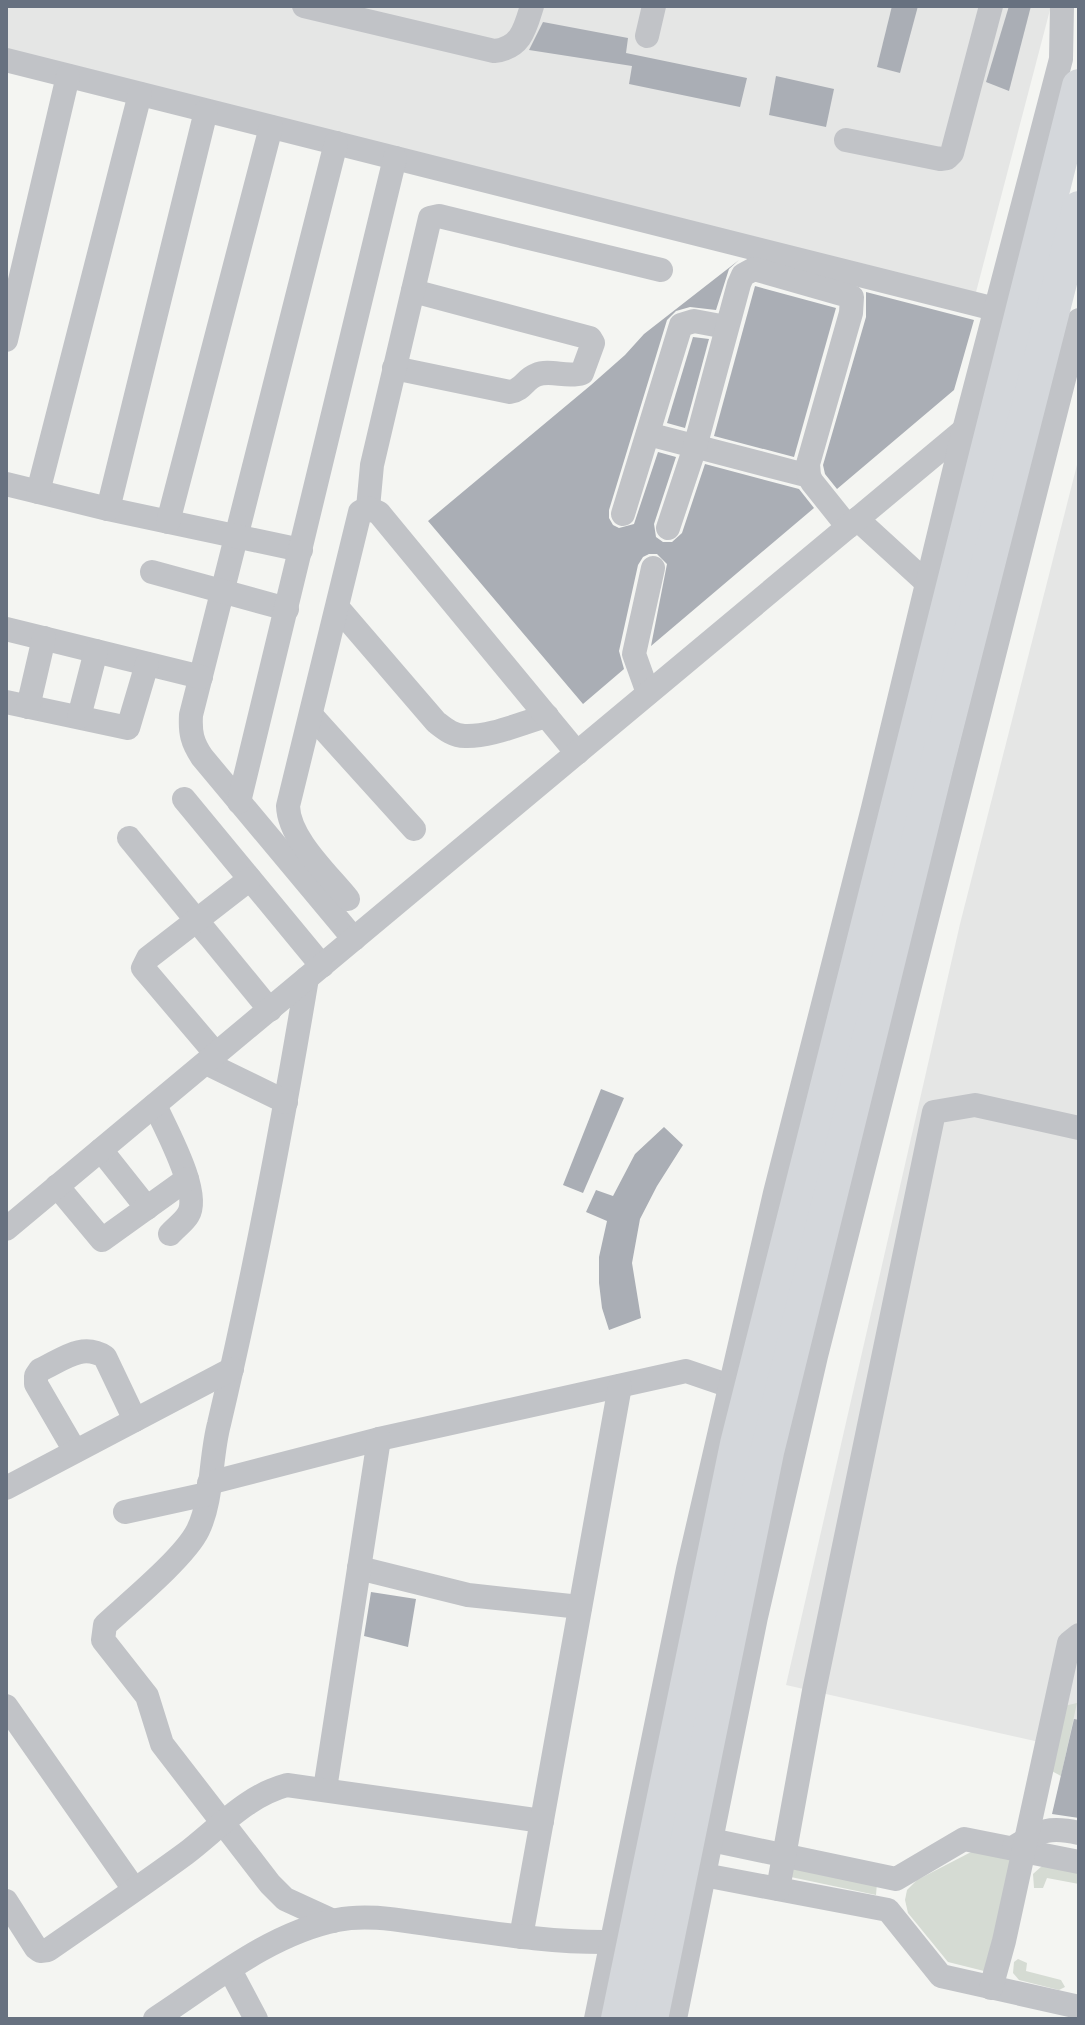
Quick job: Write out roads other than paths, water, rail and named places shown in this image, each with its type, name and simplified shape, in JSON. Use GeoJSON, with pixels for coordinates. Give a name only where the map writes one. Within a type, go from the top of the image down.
{"type":"FeatureCollection","features":[{"type":"Feature","properties":{"kind":"highway"},"geometry":{"type":"LineString","coordinates":[[618,2019],[737,1444],[1079,86]]}},
{"type":"Feature","properties":{"kind":"highway"},"geometry":{"type":"LineString","coordinates":[[651,2019],[767,1452],[937,764],[1079,208]]}},
{"type":"Feature","properties":{"kind":"highway"},"geometry":{"type":"LineString","coordinates":[[894,724],[903,781]]}},
{"type":"Feature","properties":{"kind":"street"},"geometry":{"type":"LineString","coordinates":[[304,6],[494,51],[514,45],[523,34],[532,6]]}},
{"type":"Feature","properties":{"kind":"street"},"geometry":{"type":"LineString","coordinates":[[647,36],[654,6]]}},
{"type":"Feature","properties":{"kind":"street"},"geometry":{"type":"LineString","coordinates":[[846,140],[947,158],[952,153],[991,6]]}},
{"type":"Feature","properties":{"kind":"street"},"geometry":{"type":"LineString","coordinates":[[596,2019],[688,1569],[730,1386],[964,430],[1061,59],[1062,6]]}},
{"type":"Feature","properties":{"kind":"street"},"geometry":{"type":"LineString","coordinates":[[6,60],[995,309]]}},
{"type":"Feature","properties":{"kind":"street"},"geometry":{"type":"LineString","coordinates":[[6,340],[68,76]]}},
{"type":"Feature","properties":{"kind":"street"},"geometry":{"type":"LineString","coordinates":[[38,492],[140,94]]}},
{"type":"Feature","properties":{"kind":"street"},"geometry":{"type":"LineString","coordinates":[[108,509],[206,111]]}},
{"type":"Feature","properties":{"kind":"street"},"geometry":{"type":"LineString","coordinates":[[168,522],[271,127]]}},
{"type":"Feature","properties":{"kind":"street"},"geometry":{"type":"LineString","coordinates":[[336,143],[191,715],[192,743],[354,939]]}},
{"type":"Feature","properties":{"kind":"street"},"geometry":{"type":"LineString","coordinates":[[239,802],[395,158]]}},
{"type":"Feature","properties":{"kind":"street"},"geometry":{"type":"LineString","coordinates":[[368,508],[372,465],[430,218],[439,216],[661,270]]}},
{"type":"Feature","properties":{"kind":"street"},"geometry":{"type":"LineString","coordinates":[[668,528],[695,447],[743,275],[754,269],[852,297],[851,313],[808,464],[809,476]]}},
{"type":"Feature","properties":{"kind":"street"},"geometry":{"type":"LineString","coordinates":[[394,368],[510,392],[521,389],[540,373],[582,373],[593,343],[590,338],[413,291]]}},
{"type":"Feature","properties":{"kind":"street"},"geometry":{"type":"LineString","coordinates":[[675,2019],[756,1617],[816,1356],[1079,320]]}},
{"type":"Feature","properties":{"kind":"street"},"geometry":{"type":"LineString","coordinates":[[623,514],[681,325],[694,321],[726,327]]}},
{"type":"Feature","properties":{"kind":"street"},"geometry":{"type":"LineString","coordinates":[[6,1229],[964,430]]}},
{"type":"Feature","properties":{"kind":"street"},"geometry":{"type":"LineString","coordinates":[[648,434],[809,476],[852,523],[927,583]]}},
{"type":"Feature","properties":{"kind":"street"},"geometry":{"type":"LineString","coordinates":[[6,484],[301,550]]}},
{"type":"Feature","properties":{"kind":"street"},"geometry":{"type":"LineString","coordinates":[[348,899],[294,833],[288,819],[288,806],[338,608],[355,525],[360,512],[368,508]]}},
{"type":"Feature","properties":{"kind":"street"},"geometry":{"type":"LineString","coordinates":[[368,508],[379,513],[577,753]]}},
{"type":"Feature","properties":{"kind":"street"},"geometry":{"type":"LineString","coordinates":[[648,693],[634,654],[653,568]]}},
{"type":"Feature","properties":{"kind":"street"},"geometry":{"type":"LineString","coordinates":[[152,572],[287,609]]}},
{"type":"Feature","properties":{"kind":"street"},"geometry":{"type":"LineString","coordinates":[[338,608],[448,732],[462,736],[479,735],[547,716]]}},
{"type":"Feature","properties":{"kind":"street"},"geometry":{"type":"LineString","coordinates":[[6,629],[201,677]]}},
{"type":"Feature","properties":{"kind":"street"},"geometry":{"type":"LineString","coordinates":[[44,638],[17,704],[128,728],[147,664]]}},
{"type":"Feature","properties":{"kind":"street"},"geometry":{"type":"LineString","coordinates":[[79,717],[96,651]]}},
{"type":"Feature","properties":{"kind":"street"},"geometry":{"type":"LineString","coordinates":[[311,715],[414,829]]}},
{"type":"Feature","properties":{"kind":"street"},"geometry":{"type":"LineString","coordinates":[[184,799],[250,879],[315,972],[286,1102],[263,1229],[213,1448],[198,1532],[187,1548],[105,1625],[102,1632],[106,1646],[147,1696],[162,1744],[270,1884],[285,1899],[333,1921]]}},
{"type":"Feature","properties":{"kind":"street"},"geometry":{"type":"LineString","coordinates":[[129,838],[270,1010]]}},
{"type":"Feature","properties":{"kind":"street"},"geometry":{"type":"LineString","coordinates":[[250,879],[148,958],[143,968],[211,1058],[286,1102]]}},
{"type":"Feature","properties":{"kind":"street"},"geometry":{"type":"LineString","coordinates":[[155,1105],[187,1179],[191,1198],[188,1215],[170,1234]]}},
{"type":"Feature","properties":{"kind":"street"},"geometry":{"type":"LineString","coordinates":[[778,1889],[814,1691],[934,1112],[975,1105],[1079,1128]]}},
{"type":"Feature","properties":{"kind":"street"},"geometry":{"type":"LineString","coordinates":[[101,1150],[147,1208]]}},
{"type":"Feature","properties":{"kind":"street"},"geometry":{"type":"LineString","coordinates":[[57,1186],[102,1240],[187,1179]]}},
{"type":"Feature","properties":{"kind":"street"},"geometry":{"type":"LineString","coordinates":[[75,1451],[36,1384],[40,1370],[84,1349],[96,1351],[105,1357],[135,1420]]}},
{"type":"Feature","properties":{"kind":"street"},"geometry":{"type":"LineString","coordinates":[[6,1488],[232,1369]]}},
{"type":"Feature","properties":{"kind":"street"},"geometry":{"type":"LineString","coordinates":[[125,1512],[379,1439],[686,1371],[730,1386]]}},
{"type":"Feature","properties":{"kind":"street"},"geometry":{"type":"LineString","coordinates":[[521,1937],[620,1386]]}},
{"type":"Feature","properties":{"kind":"street"},"geometry":{"type":"LineString","coordinates":[[325,1789],[379,1439]]}},
{"type":"Feature","properties":{"kind":"street"},"geometry":{"type":"LineString","coordinates":[[359,1568],[468,1595],[580,1607]]}},
{"type":"Feature","properties":{"kind":"street"},"geometry":{"type":"LineString","coordinates":[[991,1988],[1004,1941],[1019,1847],[1069,1643],[1079,1635]]}},
{"type":"Feature","properties":{"kind":"street"},"geometry":{"type":"LineString","coordinates":[[6,1706],[134,1889]]}},
{"type":"Feature","properties":{"kind":"street"},"geometry":{"type":"LineString","coordinates":[[6,1901],[36,1948],[45,1952],[267,1790],[287,1785],[542,1821]]}},
{"type":"Feature","properties":{"kind":"street"},"geometry":{"type":"LineString","coordinates":[[1019,1847],[1038,1833],[1055,1828],[1079,1833]]}},
{"type":"Feature","properties":{"kind":"street"},"geometry":{"type":"LineString","coordinates":[[711,1840],[896,1879],[964,1839],[1019,1847],[1079,1862]]}},
{"type":"Feature","properties":{"kind":"street"},"geometry":{"type":"LineString","coordinates":[[704,1875],[888,1910],[941,1976],[1079,2007]]}},
{"type":"Feature","properties":{"kind":"street"},"geometry":{"type":"LineString","coordinates":[[155,2019],[286,1937],[333,1921],[373,1917],[574,1943],[612,1942]]}},
{"type":"Feature","properties":{"kind":"street"},"geometry":{"type":"LineString","coordinates":[[230,1970],[256,2019]]}}]}
